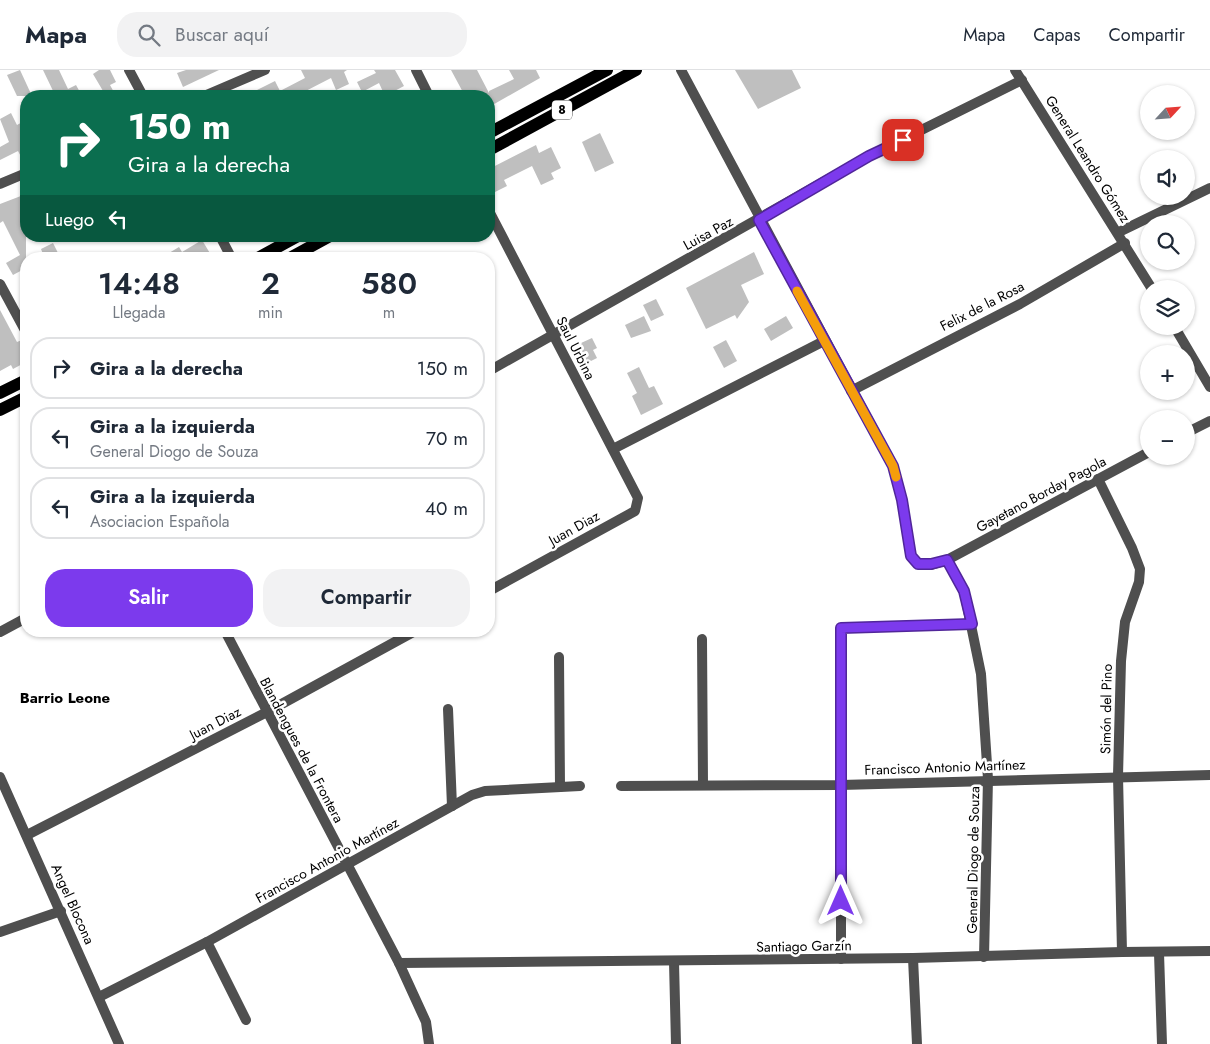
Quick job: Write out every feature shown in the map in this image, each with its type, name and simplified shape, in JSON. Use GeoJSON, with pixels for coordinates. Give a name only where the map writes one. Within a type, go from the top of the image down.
{"type":"FeatureCollection","features":[{"type":"Feature","properties":{"kind":"main road","name":"8"},"geometry":{"type":"LineString","coordinates":[[495,130],[607,70]]}},
{"type":"Feature","properties":{"kind":"main road","name":"8"},"geometry":{"type":"LineString","coordinates":[[495,147],[636,70]]}},
{"type":"Feature","properties":{"kind":"main road"},"geometry":{"type":"LineString","coordinates":[[571,90],[577,102]]}},
{"type":"Feature","properties":{"kind":"main road"},"geometry":{"type":"LineString","coordinates":[[517,118],[524,130]]}},
{"type":"Feature","properties":{"kind":"main road"},"geometry":{"type":"LineString","coordinates":[[277,252],[290,242]]}},
{"type":"Feature","properties":{"kind":"main road"},"geometry":{"type":"LineString","coordinates":[[301,252],[319,242]]}},
{"type":"Feature","properties":{"kind":"main road"},"geometry":{"type":"LineString","coordinates":[[0,393],[20,383]]}},
{"type":"Feature","properties":{"kind":"main road"},"geometry":{"type":"LineString","coordinates":[[0,410],[20,399]]}},
{"type":"Feature","properties":{"kind":"street"},"geometry":{"type":"LineString","coordinates":[[129,70],[140,90]]}},
{"type":"Feature","properties":{"kind":"street"},"geometry":{"type":"LineString","coordinates":[[218,90],[264,70]]}},
{"type":"Feature","properties":{"kind":"street"},"geometry":{"type":"LineString","coordinates":[[416,70],[426,90]]}},
{"type":"Feature","properties":{"kind":"street"},"geometry":{"type":"LineString","coordinates":[[681,70],[851,391]]}},
{"type":"Feature","properties":{"kind":"street","name":"General Leandro Gómez"},"geometry":{"type":"LineString","coordinates":[[1015,70],[1147,280]]}},
{"type":"Feature","properties":{"kind":"street","name":"Luisa Paz"},"geometry":{"type":"LineString","coordinates":[[495,368],[759,220],[869,156],[1022,80]]}},
{"type":"Feature","properties":{"kind":"street"},"geometry":{"type":"LineString","coordinates":[[0,184],[20,176]]}},
{"type":"Feature","properties":{"kind":"street"},"geometry":{"type":"LineString","coordinates":[[1118,232],[1210,188]]}},
{"type":"Feature","properties":{"kind":"street","name":"Saul Urbina"},"geometry":{"type":"LineString","coordinates":[[495,222],[638,498]]}},
{"type":"Feature","properties":{"kind":"street","name":"Felix de la Rosa"},"geometry":{"type":"LineString","coordinates":[[851,391],[1020,304],[1125,244]]}},
{"type":"Feature","properties":{"kind":"street"},"geometry":{"type":"LineString","coordinates":[[0,284],[20,321]]}},
{"type":"Feature","properties":{"kind":"street"},"geometry":{"type":"LineString","coordinates":[[1179,335],[1210,387]]}},
{"type":"Feature","properties":{"kind":"street"},"geometry":{"type":"LineString","coordinates":[[613,449],[824,341]]}},
{"type":"Feature","properties":{"kind":"street","name":"Gayetano Borday Pagola"},"geometry":{"type":"LineString","coordinates":[[851,391],[893,466],[902,500],[911,556],[918,564],[931,564],[947,560],[1140,457]]}},
{"type":"Feature","properties":{"kind":"street"},"geometry":{"type":"LineString","coordinates":[[1195,428],[1210,421]]}},
{"type":"Feature","properties":{"kind":"street","name":"Simón del Pino"},"geometry":{"type":"LineString","coordinates":[[1098,479],[1132,548],[1140,569],[1139,582],[1125,622],[1122,651],[1118,776],[1122,952]]}},
{"type":"Feature","properties":{"kind":"street","name":"Juan Diaz"},"geometry":{"type":"LineString","coordinates":[[495,588],[635,511],[638,498]]}},
{"type":"Feature","properties":{"kind":"street","name":"General Diogo de Souza"},"geometry":{"type":"LineString","coordinates":[[947,560],[964,591],[981,674],[988,779],[984,957]]}},
{"type":"Feature","properties":{"kind":"street"},"geometry":{"type":"LineString","coordinates":[[0,632],[20,621]]}},
{"type":"Feature","properties":{"kind":"street"},"geometry":{"type":"LineString","coordinates":[[841,959],[841,628],[972,624]]}},
{"type":"Feature","properties":{"kind":"street","name":"Blandengues de la Frontera"},"geometry":{"type":"LineString","coordinates":[[228,637],[399,963],[426,1022],[429,1044]]}},
{"type":"Feature","properties":{"kind":"street","name":"Juan Diaz"},"geometry":{"type":"LineString","coordinates":[[27,835],[267,712],[403,637]]}},
{"type":"Feature","properties":{"kind":"street"},"geometry":{"type":"LineString","coordinates":[[702,639],[702,784]]}},
{"type":"Feature","properties":{"kind":"street"},"geometry":{"type":"LineString","coordinates":[[559,657],[560,787]]}},
{"type":"Feature","properties":{"kind":"street"},"geometry":{"type":"LineString","coordinates":[[448,709],[452,806]]}},
{"type":"Feature","properties":{"kind":"street","name":"Francisco Antonio Martínez"},"geometry":{"type":"LineString","coordinates":[[622,786],[841,784],[1210,775]]}},
{"type":"Feature","properties":{"kind":"street","name":"Angel Blocona"},"geometry":{"type":"LineString","coordinates":[[0,777],[119,1044]]}},
{"type":"Feature","properties":{"kind":"street","name":"Francisco Antonio Martínez"},"geometry":{"type":"LineString","coordinates":[[98,997],[206,942],[452,806],[485,791],[580,786]]}},
{"type":"Feature","properties":{"kind":"street"},"geometry":{"type":"LineString","coordinates":[[0,932],[61,911]]}},
{"type":"Feature","properties":{"kind":"street"},"geometry":{"type":"LineString","coordinates":[[206,942],[246,1020]]}},
{"type":"Feature","properties":{"kind":"street","name":"Santiago Garzín"},"geometry":{"type":"LineString","coordinates":[[399,963],[674,962],[984,957],[1122,952],[1210,952]]}},
{"type":"Feature","properties":{"kind":"street"},"geometry":{"type":"LineString","coordinates":[[1160,953],[1162,1044]]}},
{"type":"Feature","properties":{"kind":"street"},"geometry":{"type":"LineString","coordinates":[[912,958],[917,1044]]}},
{"type":"Feature","properties":{"kind":"street"},"geometry":{"type":"LineString","coordinates":[[674,962],[676,1044]]}},
{"type":"Feature","properties":{"kind":"building"},"geometry":{"type":"Polygon","coordinates":[[[20,70],[29,90],[20,90],[20,96],[17,96],[7,75],[20,70]]]}},
{"type":"Feature","properties":{"kind":"building"},"geometry":{"type":"Polygon","coordinates":[[[43,70],[59,70],[68,89],[76,85],[79,90],[53,90],[43,70]]]}},
{"type":"Feature","properties":{"kind":"building"},"geometry":{"type":"Polygon","coordinates":[[[99,70],[110,70],[116,82],[110,85],[113,90],[102,90],[93,74],[99,70]]]}},
{"type":"Feature","properties":{"kind":"building"},"geometry":{"type":"Polygon","coordinates":[[[186,70],[219,70],[183,87],[177,73],[186,70]]]}},
{"type":"Feature","properties":{"kind":"building"},"geometry":{"type":"Polygon","coordinates":[[[301,70],[347,70],[344,72],[349,84],[336,90],[331,78],[308,90],[282,90],[305,78],[301,70]]]}},
{"type":"Feature","properties":{"kind":"building"},"geometry":{"type":"Polygon","coordinates":[[[374,70],[395,70],[404,86],[396,90],[382,90],[379,83],[366,90],[361,90],[357,82],[376,73],[374,70]]]}},
{"type":"Feature","properties":{"kind":"building"},"geometry":{"type":"Polygon","coordinates":[[[451,70],[477,70],[487,90],[462,90],[451,70]]]}},
{"type":"Feature","properties":{"kind":"building"},"geometry":{"type":"Polygon","coordinates":[[[509,70],[536,70],[540,78],[495,104],[495,90],[491,90],[514,79],[509,70]]]}},
{"type":"Feature","properties":{"kind":"building"},"geometry":{"type":"Polygon","coordinates":[[[735,70],[792,70],[801,88],[758,109],[735,70]]]}},
{"type":"Feature","properties":{"kind":"building"},"geometry":{"type":"Polygon","coordinates":[[[275,81],[280,90],[257,90],[275,81]]]}},
{"type":"Feature","properties":{"kind":"building"},"geometry":{"type":"Polygon","coordinates":[[[11,113],[17,125],[20,123],[20,155],[18,151],[0,160],[0,147],[9,142],[0,119],[11,113]]]}},
{"type":"Feature","properties":{"kind":"building"},"geometry":{"type":"Polygon","coordinates":[[[600,133],[614,163],[595,172],[582,142],[600,133]]]}},
{"type":"Feature","properties":{"kind":"building"},"geometry":{"type":"Polygon","coordinates":[[[536,145],[539,153],[551,147],[561,168],[551,173],[554,179],[541,185],[532,166],[504,180],[507,186],[495,192],[495,166],[536,145]]]}},
{"type":"Feature","properties":{"kind":"building"},"geometry":{"type":"Polygon","coordinates":[[[20,196],[20,242],[26,242],[26,252],[20,252],[20,255],[3,221],[0,223],[0,204],[20,196]]]}},
{"type":"Feature","properties":{"kind":"building"},"geometry":{"type":"Polygon","coordinates":[[[199,242],[203,242],[209,252],[182,252],[199,242]]]}},
{"type":"Feature","properties":{"kind":"building"},"geometry":{"type":"Polygon","coordinates":[[[53,243],[58,252],[42,252],[41,249],[53,243]]]}},
{"type":"Feature","properties":{"kind":"building"},"geometry":{"type":"Polygon","coordinates":[[[179,247],[182,252],[171,252],[179,247]]]}},
{"type":"Feature","properties":{"kind":"building"},"geometry":{"type":"Polygon","coordinates":[[[754,252],[764,274],[741,285],[749,302],[737,319],[735,315],[706,329],[686,288],[754,252]]]}},
{"type":"Feature","properties":{"kind":"building"},"geometry":{"type":"Polygon","coordinates":[[[20,255],[20,271],[13,275],[6,263],[20,255]]]}},
{"type":"Feature","properties":{"kind":"building"},"geometry":{"type":"Polygon","coordinates":[[[656,299],[664,315],[651,321],[643,305],[656,299]]]}},
{"type":"Feature","properties":{"kind":"building"},"geometry":{"type":"Polygon","coordinates":[[[0,310],[17,342],[20,341],[20,365],[13,369],[11,365],[0,371],[0,310]]]}},
{"type":"Feature","properties":{"kind":"building"},"geometry":{"type":"Polygon","coordinates":[[[644,316],[651,331],[631,338],[625,325],[644,316]]]}},
{"type":"Feature","properties":{"kind":"building"},"geometry":{"type":"Polygon","coordinates":[[[786,316],[793,328],[771,341],[764,329],[786,316]]]}},
{"type":"Feature","properties":{"kind":"building"},"geometry":{"type":"Polygon","coordinates":[[[592,338],[597,348],[593,350],[597,358],[579,367],[570,348],[592,338]]]}},
{"type":"Feature","properties":{"kind":"building"},"geometry":{"type":"Polygon","coordinates":[[[726,340],[737,361],[724,368],[713,347],[726,340]]]}},
{"type":"Feature","properties":{"kind":"building"},"geometry":{"type":"Polygon","coordinates":[[[639,367],[649,388],[654,386],[663,404],[641,415],[632,396],[637,393],[627,373],[639,367]]]}},
{"type":"Feature","properties":{"kind":"slow traffic"},"geometry":{"type":"LineString","coordinates":[[797,291],[893,466],[896,477]]}},
{"type":"Feature","properties":{"kind":"district","name":"Barrio Leone"},"geometry":{"type":"Point","coordinates":[65,698]}},
{"type":"Feature","properties":{"kind":"route"},"geometry":{"type":"LineString","coordinates":[[841,901],[841,628],[972,624],[964,591],[947,560],[931,564],[918,564],[911,556],[902,500],[893,466],[759,220],[869,156],[903,140]]}}]}
